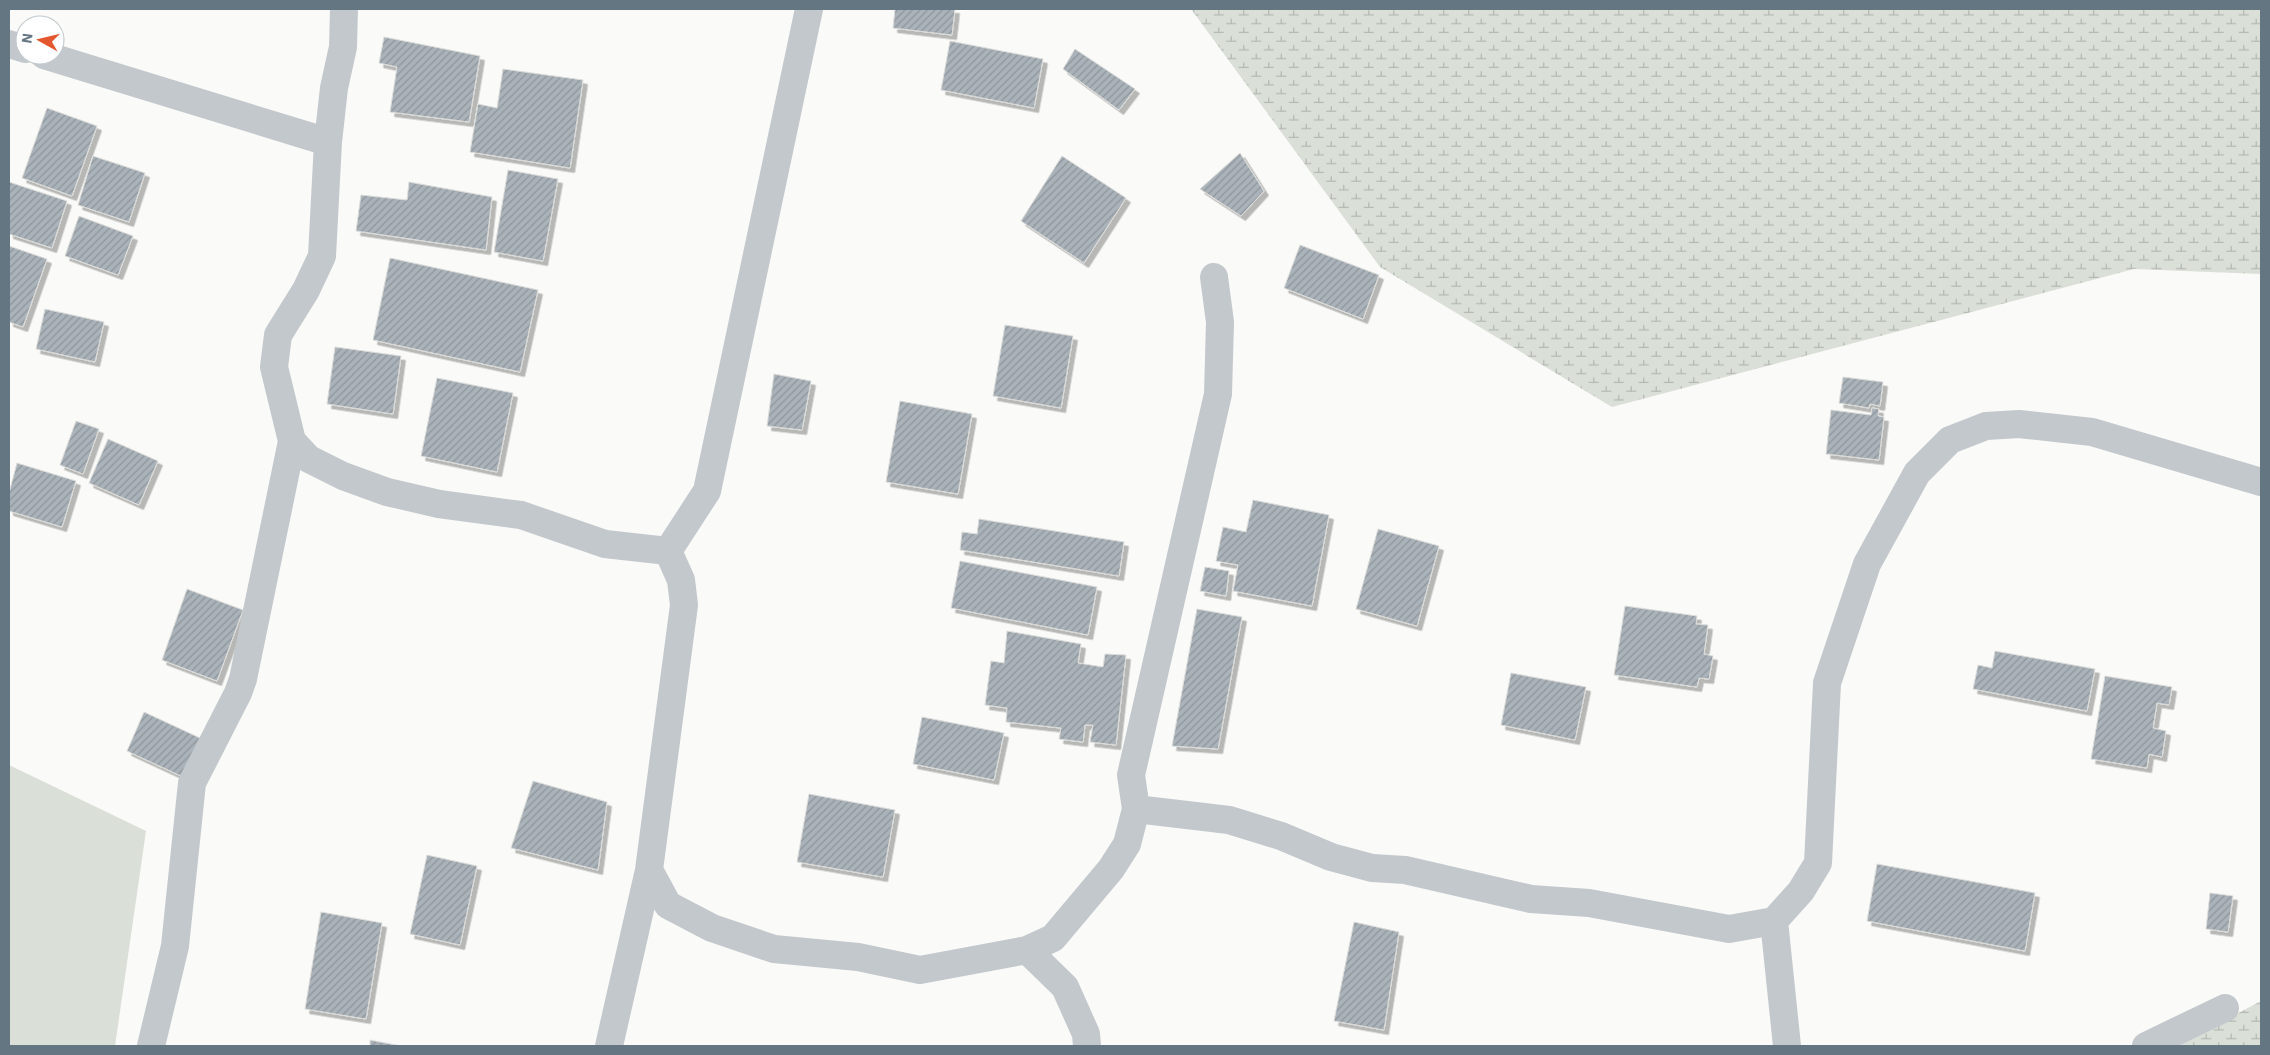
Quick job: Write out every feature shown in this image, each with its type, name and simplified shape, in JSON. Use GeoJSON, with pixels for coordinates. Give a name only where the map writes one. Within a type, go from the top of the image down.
{"type":"FeatureCollection","features":[{"type":"Feature","properties":{"kind":"street"},"geometry":{"type":"LineString","coordinates":[[151,1046],[176,946],[192,783],[238,693],[243,678],[292,442],[274,367],[278,335],[306,290],[322,256],[328,142],[334,88],[343,47],[344,9]]}},
{"type":"Feature","properties":{"kind":"street"},"geometry":{"type":"LineString","coordinates":[[668,550],[707,491],[808,9]]}},
{"type":"Feature","properties":{"kind":"street"},"geometry":{"type":"LineString","coordinates":[[65,61],[328,142]]}},
{"type":"Feature","properties":{"kind":"street"},"geometry":{"type":"LineString","coordinates":[[649,870],[668,905],[712,928],[774,949],[858,957],[920,970],[1027,950],[1052,938],[1110,869],[1128,844],[1136,809],[1131,775],[1218,394],[1220,322],[1214,277]]}},
{"type":"Feature","properties":{"kind":"street"},"geometry":{"type":"LineString","coordinates":[[1136,809],[1230,820],[1281,836],[1331,857],[1372,868],[1405,870],[1531,900],[1589,903],[1729,929],[1774,922],[1801,891],[1818,863],[1828,683],[1867,564],[1917,473],[1950,440],[1986,426],[2019,424],[2092,432],[2261,482]]}},
{"type":"Feature","properties":{"kind":"street"},"geometry":{"type":"LineString","coordinates":[[292,442],[309,459],[343,476],[388,492],[438,504],[520,515],[606,544],[668,550]]}},
{"type":"Feature","properties":{"kind":"street"},"geometry":{"type":"LineString","coordinates":[[609,1046],[649,870],[684,606],[682,580],[668,550]]}},
{"type":"Feature","properties":{"kind":"street"},"geometry":{"type":"LineString","coordinates":[[1774,922],[1787,1046]]}},
{"type":"Feature","properties":{"kind":"street"},"geometry":{"type":"LineString","coordinates":[[1027,950],[1065,986],[1086,1034],[1087,1046]]}},
{"type":"Feature","properties":{"kind":"street"},"geometry":{"type":"LineString","coordinates":[[2146,1046],[2225,1008]]}},
{"type":"Feature","properties":{"kind":"green space"},"geometry":{"type":"Polygon","coordinates":[[[1191,9],[2261,9],[2261,274],[2134,269],[1612,407],[1380,267],[1191,9]]]}},
{"type":"Feature","properties":{"kind":"green space"},"geometry":{"type":"Polygon","coordinates":[[[9,765],[146,831],[115,1046],[9,1046],[9,765]]]}},
{"type":"Feature","properties":{"kind":"green space"},"geometry":{"type":"Polygon","coordinates":[[[2261,1001],[2261,1046],[2176,1046],[2261,1001]]]}},
{"type":"Feature","properties":{"kind":"building"},"geometry":{"type":"Polygon","coordinates":[[[895,9],[955,9],[952,35],[893,28],[895,9]]]}},
{"type":"Feature","properties":{"kind":"building"},"geometry":{"type":"Polygon","coordinates":[[[384,37],[480,56],[469,122],[390,112],[397,67],[379,63],[384,37]]]}},
{"type":"Feature","properties":{"kind":"building"},"geometry":{"type":"Polygon","coordinates":[[[950,41],[1043,59],[1034,108],[941,90],[950,41]]]}},
{"type":"Feature","properties":{"kind":"building"},"geometry":{"type":"Polygon","coordinates":[[[1075,49],[1135,89],[1119,110],[1063,69],[1075,49]]]}},
{"type":"Feature","properties":{"kind":"building"},"geometry":{"type":"Polygon","coordinates":[[[503,69],[583,80],[570,168],[470,152],[478,104],[497,108],[503,69]]]}},
{"type":"Feature","properties":{"kind":"building"},"geometry":{"type":"Polygon","coordinates":[[[47,108],[97,126],[72,196],[22,178],[47,108]]]}},
{"type":"Feature","properties":{"kind":"building"},"geometry":{"type":"Polygon","coordinates":[[[1240,153],[1264,191],[1241,216],[1200,189],[1240,153]]]}},
{"type":"Feature","properties":{"kind":"building"},"geometry":{"type":"Polygon","coordinates":[[[93,156],[145,173],[129,222],[78,205],[93,156]]]}},
{"type":"Feature","properties":{"kind":"building"},"geometry":{"type":"Polygon","coordinates":[[[1062,156],[1126,198],[1084,263],[1021,221],[1062,156]]]}},
{"type":"Feature","properties":{"kind":"building"},"geometry":{"type":"Polygon","coordinates":[[[508,170],[558,179],[543,261],[494,252],[508,170]]]}},
{"type":"Feature","properties":{"kind":"building"},"geometry":{"type":"Polygon","coordinates":[[[9,182],[67,201],[52,248],[9,234],[9,182]]]}},
{"type":"Feature","properties":{"kind":"building"},"geometry":{"type":"Polygon","coordinates":[[[409,182],[492,197],[486,250],[356,231],[361,195],[407,200],[409,182]]]}},
{"type":"Feature","properties":{"kind":"building"},"geometry":{"type":"Polygon","coordinates":[[[79,216],[133,236],[118,275],[65,256],[79,216]]]}},
{"type":"Feature","properties":{"kind":"building"},"geometry":{"type":"Polygon","coordinates":[[[1300,245],[1379,275],[1363,319],[1284,288],[1300,245]]]}},
{"type":"Feature","properties":{"kind":"building"},"geometry":{"type":"Polygon","coordinates":[[[9,246],[47,259],[23,327],[9,322],[9,246]]]}},
{"type":"Feature","properties":{"kind":"building"},"geometry":{"type":"Polygon","coordinates":[[[390,258],[538,290],[520,372],[373,340],[390,258]]]}},
{"type":"Feature","properties":{"kind":"building"},"geometry":{"type":"Polygon","coordinates":[[[45,309],[104,322],[95,362],[36,349],[45,309]]]}},
{"type":"Feature","properties":{"kind":"building"},"geometry":{"type":"Polygon","coordinates":[[[1005,325],[1073,336],[1061,408],[993,396],[1005,325]]]}},
{"type":"Feature","properties":{"kind":"building"},"geometry":{"type":"Polygon","coordinates":[[[335,347],[401,356],[393,414],[327,404],[335,347]]]}},
{"type":"Feature","properties":{"kind":"building"},"geometry":{"type":"Polygon","coordinates":[[[774,374],[811,381],[802,430],[767,426],[774,374]]]}},
{"type":"Feature","properties":{"kind":"building"},"geometry":{"type":"Polygon","coordinates":[[[1843,377],[1883,382],[1880,406],[1870,404],[1869,408],[1839,403],[1843,377]]]}},
{"type":"Feature","properties":{"kind":"building"},"geometry":{"type":"Polygon","coordinates":[[[437,378],[513,393],[497,472],[421,456],[437,378]]]}},
{"type":"Feature","properties":{"kind":"building"},"geometry":{"type":"Polygon","coordinates":[[[900,401],[972,414],[958,494],[886,482],[900,401]]]}},
{"type":"Feature","properties":{"kind":"building"},"geometry":{"type":"Polygon","coordinates":[[[1872,408],[1879,409],[1878,416],[1884,417],[1879,460],[1826,454],[1831,410],[1871,415],[1872,408]]]}},
{"type":"Feature","properties":{"kind":"building"},"geometry":{"type":"Polygon","coordinates":[[[76,421],[99,429],[83,474],[60,465],[76,421]]]}},
{"type":"Feature","properties":{"kind":"building"},"geometry":{"type":"Polygon","coordinates":[[[108,439],[158,461],[139,505],[89,483],[108,439]]]}},
{"type":"Feature","properties":{"kind":"building"},"geometry":{"type":"Polygon","coordinates":[[[17,463],[76,481],[62,527],[9,511],[9,493],[17,463]]]}},
{"type":"Feature","properties":{"kind":"building"},"geometry":{"type":"Polygon","coordinates":[[[1253,500],[1329,515],[1312,606],[1233,591],[1238,565],[1216,561],[1223,527],[1246,532],[1253,500]]]}},
{"type":"Feature","properties":{"kind":"building"},"geometry":{"type":"Polygon","coordinates":[[[979,519],[1124,542],[1119,576],[960,550],[962,532],[977,534],[979,519]]]}},
{"type":"Feature","properties":{"kind":"building"},"geometry":{"type":"Polygon","coordinates":[[[1378,529],[1439,546],[1417,626],[1356,609],[1378,529]]]}},
{"type":"Feature","properties":{"kind":"building"},"geometry":{"type":"Polygon","coordinates":[[[960,561],[1097,587],[1088,635],[951,608],[960,561]]]}},
{"type":"Feature","properties":{"kind":"building"},"geometry":{"type":"Polygon","coordinates":[[[1205,567],[1229,571],[1226,596],[1200,591],[1205,567]]]}},
{"type":"Feature","properties":{"kind":"building"},"geometry":{"type":"Polygon","coordinates":[[[187,589],[243,610],[217,681],[162,660],[187,589]]]}},
{"type":"Feature","properties":{"kind":"building"},"geometry":{"type":"Polygon","coordinates":[[[1625,606],[1697,616],[1696,624],[1708,625],[1704,654],[1713,656],[1709,679],[1699,678],[1697,687],[1614,675],[1625,606]]]}},
{"type":"Feature","properties":{"kind":"building"},"geometry":{"type":"Polygon","coordinates":[[[1197,609],[1242,617],[1218,749],[1172,746],[1197,609]]]}},
{"type":"Feature","properties":{"kind":"building"},"geometry":{"type":"Polygon","coordinates":[[[1007,631],[1081,644],[1078,663],[1103,667],[1105,654],[1126,655],[1116,745],[1090,742],[1093,725],[1085,725],[1083,742],[1059,739],[1061,728],[1006,722],[1007,708],[985,705],[991,661],[1004,663],[1007,631]]]}},
{"type":"Feature","properties":{"kind":"building"},"geometry":{"type":"Polygon","coordinates":[[[1995,651],[2095,669],[2087,711],[1973,689],[1978,665],[1992,668],[1995,651]]]}},
{"type":"Feature","properties":{"kind":"building"},"geometry":{"type":"Polygon","coordinates":[[[1511,673],[1586,687],[1575,740],[1501,725],[1511,673]]]}},
{"type":"Feature","properties":{"kind":"building"},"geometry":{"type":"Polygon","coordinates":[[[2105,676],[2172,687],[2169,705],[2157,703],[2153,728],[2166,731],[2162,757],[2149,754],[2147,768],[2091,759],[2105,676]]]}},
{"type":"Feature","properties":{"kind":"building"},"geometry":{"type":"Polygon","coordinates":[[[144,712],[200,738],[183,777],[127,751],[144,712]]]}},
{"type":"Feature","properties":{"kind":"building"},"geometry":{"type":"Polygon","coordinates":[[[922,717],[1004,733],[994,780],[913,764],[922,717]]]}},
{"type":"Feature","properties":{"kind":"building"},"geometry":{"type":"Polygon","coordinates":[[[533,781],[607,802],[598,870],[511,848],[533,781]]]}},
{"type":"Feature","properties":{"kind":"building"},"geometry":{"type":"Polygon","coordinates":[[[809,794],[895,810],[883,877],[797,862],[809,794]]]}},
{"type":"Feature","properties":{"kind":"building"},"geometry":{"type":"Polygon","coordinates":[[[427,855],[477,866],[460,945],[410,934],[427,855]]]}},
{"type":"Feature","properties":{"kind":"building"},"geometry":{"type":"Polygon","coordinates":[[[1877,864],[2035,893],[2025,951],[1867,921],[1877,864]]]}},
{"type":"Feature","properties":{"kind":"building"},"geometry":{"type":"Polygon","coordinates":[[[2210,893],[2233,896],[2228,932],[2206,929],[2210,893]]]}},
{"type":"Feature","properties":{"kind":"building"},"geometry":{"type":"Polygon","coordinates":[[[321,912],[382,923],[366,1019],[305,1009],[321,912]]]}},
{"type":"Feature","properties":{"kind":"building"},"geometry":{"type":"Polygon","coordinates":[[[1354,922],[1399,932],[1384,1030],[1334,1021],[1354,922]]]}},
{"type":"Feature","properties":{"kind":"building"},"geometry":{"type":"Polygon","coordinates":[[[370,1040],[401,1046],[370,1046],[370,1040]]]}}]}
